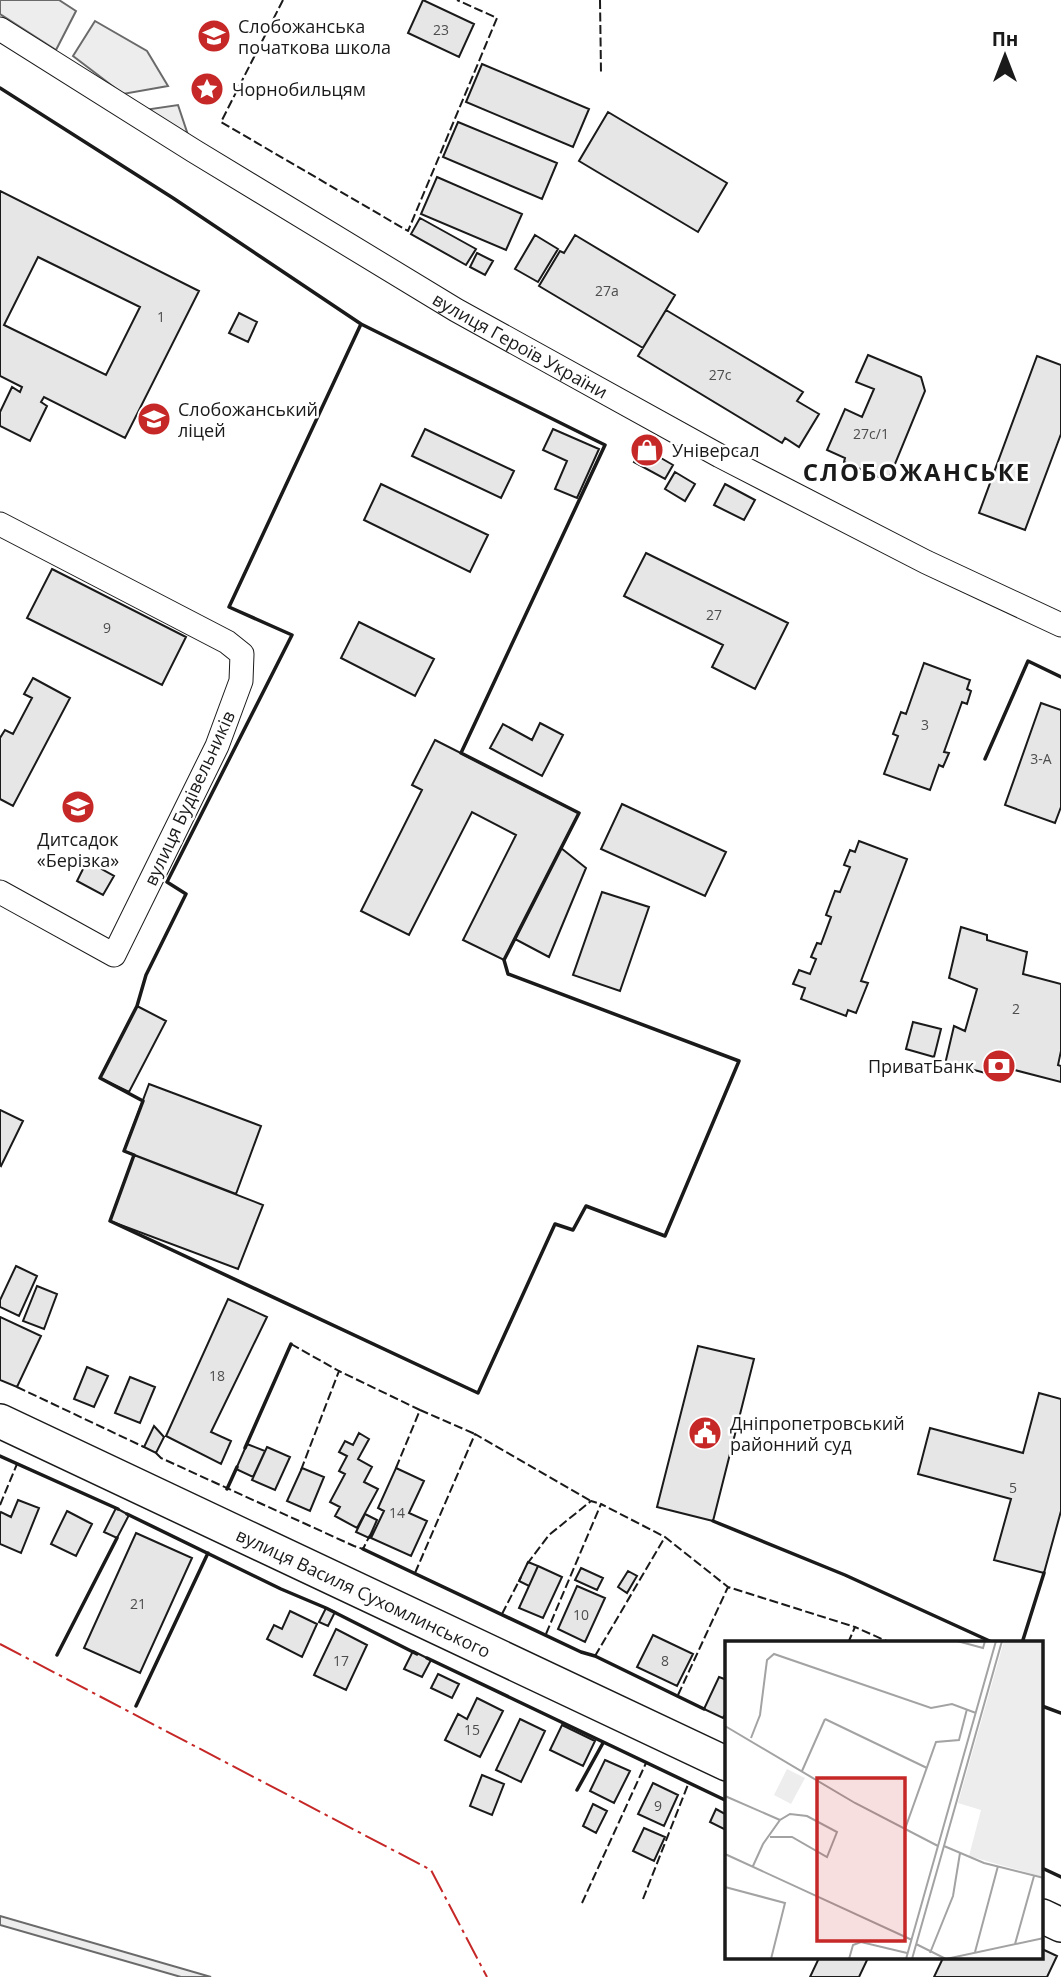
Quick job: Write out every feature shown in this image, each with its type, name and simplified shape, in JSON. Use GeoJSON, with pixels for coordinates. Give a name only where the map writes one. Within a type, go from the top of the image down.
{"type":"FeatureCollection","features":[{"type":"Feature","properties":{"kind":"main road","name":"вулиця Василя Сухомлинського"},"geometry":{"type":"LineString","coordinates":[[0,1421],[725,1763]]}},
{"type":"Feature","properties":{"kind":"main road"},"geometry":{"type":"LineString","coordinates":[[1044,1917],[1061,1925]]}},
{"type":"Feature","properties":{"kind":"street","name":"вулиця Героїв України"},"geometry":{"type":"LineString","coordinates":[[0,29],[194,152],[456,310],[733,463],[926,562],[1061,625]]}},
{"type":"Feature","properties":{"kind":"street","name":"вулиця Будівельників"},"geometry":{"type":"LineString","coordinates":[[0,524],[227,642],[242,654],[241,681],[217,746],[114,955],[0,892]]}},
{"type":"Feature","properties":{"kind":"shaded area"},"geometry":{"type":"Polygon","coordinates":[[[0,0],[59,0],[76,11],[56,50],[0,14],[0,0]]]}},
{"type":"Feature","properties":{"kind":"shaded area"},"geometry":{"type":"Polygon","coordinates":[[[95,21],[147,51],[168,86],[123,94],[73,56],[95,21]]]}},
{"type":"Feature","properties":{"kind":"shaded area"},"geometry":{"type":"Polygon","coordinates":[[[178,105],[189,138],[144,110],[178,105]]]}},
{"type":"Feature","properties":{"kind":"shaded area"},"geometry":{"type":"Polygon","coordinates":[[[0,1916],[211,1977],[181,1977],[0,1925],[0,1916]]]}},
{"type":"Feature","properties":{"kind":"building"},"geometry":{"type":"Polygon","coordinates":[[[423,0],[474,24],[459,57],[408,33],[423,0]]]}},
{"type":"Feature","properties":{"kind":"building"},"geometry":{"type":"Polygon","coordinates":[[[482,64],[589,109],[573,147],[466,102],[482,64]]]}},
{"type":"Feature","properties":{"kind":"building"},"geometry":{"type":"Polygon","coordinates":[[[608,112],[727,183],[698,232],[579,161],[608,112]]]}},
{"type":"Feature","properties":{"kind":"building"},"geometry":{"type":"Polygon","coordinates":[[[458,122],[557,163],[542,199],[443,157],[458,122]]]}},
{"type":"Feature","properties":{"kind":"building"},"geometry":{"type":"Polygon","coordinates":[[[437,177],[522,214],[506,250],[421,214],[437,177]]]}},
{"type":"Feature","properties":{"kind":"building"},"geometry":{"type":"Polygon","coordinates":[[[0,191],[199,291],[125,438],[44,397],[41,402],[47,406],[30,441],[0,426],[0,412],[12,387],[20,392],[22,387],[0,376],[0,191]],[[38,257],[4,325],[106,375],[140,307],[38,257]]]}},
{"type":"Feature","properties":{"kind":"building"},"geometry":{"type":"Polygon","coordinates":[[[420,218],[476,249],[466,265],[411,234],[420,218]]]}},
{"type":"Feature","properties":{"kind":"building"},"geometry":{"type":"Polygon","coordinates":[[[535,235],[558,249],[538,282],[515,269],[535,235]]]}},
{"type":"Feature","properties":{"kind":"building"},"geometry":{"type":"Polygon","coordinates":[[[575,235],[675,295],[643,348],[539,286],[560,251],[564,253],[575,235]]]}},
{"type":"Feature","properties":{"kind":"building"},"geometry":{"type":"Polygon","coordinates":[[[477,253],[493,261],[485,275],[470,267],[477,253]]]}},
{"type":"Feature","properties":{"kind":"building"},"geometry":{"type":"Polygon","coordinates":[[[666,310],[803,392],[797,401],[819,414],[799,447],[785,438],[782,443],[638,356],[666,310]]]}},
{"type":"Feature","properties":{"kind":"building"},"geometry":{"type":"Polygon","coordinates":[[[239,313],[257,322],[248,342],[229,333],[239,313]]]}},
{"type":"Feature","properties":{"kind":"building"},"geometry":{"type":"Polygon","coordinates":[[[868,355],[921,377],[925,391],[888,481],[844,462],[845,458],[827,450],[845,409],[862,417],[874,389],[856,382],[868,355]]]}},
{"type":"Feature","properties":{"kind":"building"},"geometry":{"type":"Polygon","coordinates":[[[1037,356],[1061,365],[1061,434],[1025,530],[979,513],[1037,356]]]}},
{"type":"Feature","properties":{"kind":"building"},"geometry":{"type":"Polygon","coordinates":[[[425,429],[514,471],[501,498],[412,456],[425,429]]]}},
{"type":"Feature","properties":{"kind":"building"},"geometry":{"type":"Polygon","coordinates":[[[553,429],[599,449],[577,498],[555,489],[567,461],[543,450],[553,429]]]}},
{"type":"Feature","properties":{"kind":"building"},"geometry":{"type":"Polygon","coordinates":[[[642,447],[673,465],[665,479],[634,462],[642,447]]]}},
{"type":"Feature","properties":{"kind":"building"},"geometry":{"type":"Polygon","coordinates":[[[675,472],[695,484],[685,501],[665,489],[675,472]]]}},
{"type":"Feature","properties":{"kind":"building"},"geometry":{"type":"Polygon","coordinates":[[[381,484],[488,535],[470,572],[364,520],[381,484]]]}},
{"type":"Feature","properties":{"kind":"building"},"geometry":{"type":"Polygon","coordinates":[[[725,484],[755,500],[744,520],[714,505],[725,484]]]}},
{"type":"Feature","properties":{"kind":"building"},"geometry":{"type":"Polygon","coordinates":[[[646,553],[788,623],[755,689],[712,667],[723,645],[624,596],[646,553]]]}},
{"type":"Feature","properties":{"kind":"building"},"geometry":{"type":"Polygon","coordinates":[[[52,569],[186,637],[162,685],[27,618],[52,569]]]}},
{"type":"Feature","properties":{"kind":"building"},"geometry":{"type":"Polygon","coordinates":[[[359,622],[434,659],[415,696],[341,658],[359,622]]]}},
{"type":"Feature","properties":{"kind":"building"},"geometry":{"type":"Polygon","coordinates":[[[924,663],[970,680],[967,689],[971,691],[967,704],[962,702],[944,752],[949,753],[943,767],[939,765],[930,790],[884,774],[898,736],[893,734],[901,712],[906,714],[924,663]]]}},
{"type":"Feature","properties":{"kind":"building"},"geometry":{"type":"Polygon","coordinates":[[[33,678],[70,698],[13,806],[0,799],[0,738],[5,730],[13,734],[32,698],[24,694],[33,678]]]}},
{"type":"Feature","properties":{"kind":"building"},"geometry":{"type":"Polygon","coordinates":[[[1041,703],[1061,710],[1061,807],[1055,823],[1005,805],[1041,703]]]}},
{"type":"Feature","properties":{"kind":"building"},"geometry":{"type":"Polygon","coordinates":[[[540,723],[563,735],[542,776],[490,748],[503,724],[532,740],[540,723]]]}},
{"type":"Feature","properties":{"kind":"building"},"geometry":{"type":"Polygon","coordinates":[[[435,740],[579,813],[504,960],[463,940],[516,835],[472,812],[409,935],[361,911],[422,790],[412,785],[435,740]]]}},
{"type":"Feature","properties":{"kind":"building"},"geometry":{"type":"Polygon","coordinates":[[[622,804],[726,852],[705,896],[601,849],[622,804]]]}},
{"type":"Feature","properties":{"kind":"building"},"geometry":{"type":"Polygon","coordinates":[[[859,841],[907,859],[861,981],[868,983],[856,1013],[848,1010],[846,1016],[801,999],[805,988],[793,984],[799,970],[810,974],[816,959],[811,957],[817,943],[821,944],[831,917],[826,915],[835,891],[840,892],[850,867],[844,865],[850,850],[855,852],[859,841]]]}},
{"type":"Feature","properties":{"kind":"building"},"geometry":{"type":"Polygon","coordinates":[[[561,848],[586,868],[549,957],[515,939],[561,848]]]}},
{"type":"Feature","properties":{"kind":"building"},"geometry":{"type":"Polygon","coordinates":[[[87,861],[114,876],[103,895],[77,881],[87,861]]]}},
{"type":"Feature","properties":{"kind":"building"},"geometry":{"type":"Polygon","coordinates":[[[602,892],[649,907],[620,991],[573,975],[602,892]]]}},
{"type":"Feature","properties":{"kind":"building"},"geometry":{"type":"Polygon","coordinates":[[[961,927],[987,935],[987,940],[1027,952],[1023,974],[1061,984],[1061,1051],[1058,1065],[1061,1066],[1061,1082],[999,1066],[997,1076],[959,1066],[952,1070],[947,1065],[954,1026],[965,1031],[977,989],[949,978],[961,927]]]}},
{"type":"Feature","properties":{"kind":"building"},"geometry":{"type":"Polygon","coordinates":[[[137,1006],[166,1021],[129,1092],[100,1078],[137,1006]]]}},
{"type":"Feature","properties":{"kind":"building"},"geometry":{"type":"Polygon","coordinates":[[[913,1022],[941,1029],[934,1057],[906,1049],[913,1022]]]}},
{"type":"Feature","properties":{"kind":"building"},"geometry":{"type":"Polygon","coordinates":[[[149,1084],[261,1126],[236,1194],[124,1151],[149,1084]]]}},
{"type":"Feature","properties":{"kind":"building"},"geometry":{"type":"Polygon","coordinates":[[[0,1110],[23,1121],[1,1166],[0,1165],[0,1110]]]}},
{"type":"Feature","properties":{"kind":"building"},"geometry":{"type":"Polygon","coordinates":[[[134,1155],[263,1205],[238,1269],[110,1221],[134,1155]]]}},
{"type":"Feature","properties":{"kind":"building"},"geometry":{"type":"Polygon","coordinates":[[[16,1266],[37,1276],[19,1316],[0,1307],[0,1300],[16,1266]]]}},
{"type":"Feature","properties":{"kind":"building"},"geometry":{"type":"Polygon","coordinates":[[[37,1286],[57,1294],[44,1329],[23,1321],[37,1286]]]}},
{"type":"Feature","properties":{"kind":"building"},"geometry":{"type":"Polygon","coordinates":[[[228,1299],[267,1317],[211,1432],[231,1441],[221,1464],[166,1436],[228,1299]]]}},
{"type":"Feature","properties":{"kind":"building"},"geometry":{"type":"Polygon","coordinates":[[[0,1317],[41,1336],[17,1387],[0,1380],[0,1317]]]}},
{"type":"Feature","properties":{"kind":"building","name":"Дніпропетровський районний суд"},"geometry":{"type":"Polygon","coordinates":[[[698,1346],[754,1359],[713,1521],[657,1507],[698,1346]]]}},
{"type":"Feature","properties":{"kind":"building"},"geometry":{"type":"Polygon","coordinates":[[[87,1367],[108,1376],[94,1407],[74,1399],[87,1367]]]}},
{"type":"Feature","properties":{"kind":"building"},"geometry":{"type":"Polygon","coordinates":[[[130,1377],[155,1387],[140,1423],[115,1413],[130,1377]]]}},
{"type":"Feature","properties":{"kind":"building"},"geometry":{"type":"Polygon","coordinates":[[[1039,1393],[1061,1399],[1061,1511],[1044,1573],[994,1560],[1011,1499],[918,1474],[930,1428],[1023,1453],[1039,1393]]]}},
{"type":"Feature","properties":{"kind":"building"},"geometry":{"type":"Polygon","coordinates":[[[154,1426],[164,1437],[156,1453],[144,1447],[154,1426]]]}},
{"type":"Feature","properties":{"kind":"building"},"geometry":{"type":"Polygon","coordinates":[[[359,1433],[369,1439],[358,1459],[372,1467],[364,1482],[378,1489],[357,1528],[335,1516],[340,1507],[330,1502],[345,1474],[339,1471],[347,1456],[339,1452],[345,1441],[353,1445],[359,1433]]]}},
{"type":"Feature","properties":{"kind":"building"},"geometry":{"type":"Polygon","coordinates":[[[247,1444],[265,1451],[253,1477],[236,1469],[247,1444]]]}},
{"type":"Feature","properties":{"kind":"building"},"geometry":{"type":"Polygon","coordinates":[[[267,1447],[290,1457],[275,1490],[252,1480],[267,1447]]]}},
{"type":"Feature","properties":{"kind":"building"},"geometry":{"type":"Polygon","coordinates":[[[302,1468],[324,1477],[310,1511],[287,1501],[302,1468]]]}},
{"type":"Feature","properties":{"kind":"building"},"geometry":{"type":"Polygon","coordinates":[[[396,1468],[424,1481],[409,1513],[427,1521],[411,1556],[371,1538],[384,1511],[378,1508],[396,1468]]]}},
{"type":"Feature","properties":{"kind":"building"},"geometry":{"type":"Polygon","coordinates":[[[18,1500],[39,1508],[21,1553],[0,1544],[0,1514],[1,1512],[11,1517],[18,1500]]]}},
{"type":"Feature","properties":{"kind":"building"},"geometry":{"type":"Polygon","coordinates":[[[116,1508],[129,1515],[117,1538],[104,1532],[116,1508]]]}},
{"type":"Feature","properties":{"kind":"building"},"geometry":{"type":"Polygon","coordinates":[[[67,1511],[92,1524],[76,1556],[51,1544],[67,1511]]]}},
{"type":"Feature","properties":{"kind":"building"},"geometry":{"type":"Polygon","coordinates":[[[365,1514],[377,1520],[369,1538],[356,1532],[365,1514]]]}},
{"type":"Feature","properties":{"kind":"building"},"geometry":{"type":"Polygon","coordinates":[[[136,1533],[192,1558],[140,1673],[84,1648],[136,1533]]]}},
{"type":"Feature","properties":{"kind":"building"},"geometry":{"type":"Polygon","coordinates":[[[528,1562],[538,1566],[529,1586],[519,1581],[528,1562]]]}},
{"type":"Feature","properties":{"kind":"building"},"geometry":{"type":"Polygon","coordinates":[[[538,1566],[562,1577],[543,1618],[519,1608],[538,1566]]]}},
{"type":"Feature","properties":{"kind":"building"},"geometry":{"type":"Polygon","coordinates":[[[581,1568],[603,1578],[597,1590],[575,1580],[581,1568]]]}},
{"type":"Feature","properties":{"kind":"building"},"geometry":{"type":"Polygon","coordinates":[[[628,1571],[637,1576],[627,1593],[618,1587],[628,1571]]]}},
{"type":"Feature","properties":{"kind":"building"},"geometry":{"type":"Polygon","coordinates":[[[577,1586],[605,1598],[585,1642],[558,1629],[577,1586]]]}},
{"type":"Feature","properties":{"kind":"building"},"geometry":{"type":"Polygon","coordinates":[[[326,1608],[335,1612],[328,1626],[319,1622],[326,1608]]]}},
{"type":"Feature","properties":{"kind":"building"},"geometry":{"type":"Polygon","coordinates":[[[290,1611],[317,1624],[302,1657],[267,1639],[274,1625],[282,1629],[290,1611]]]}},
{"type":"Feature","properties":{"kind":"building"},"geometry":{"type":"Polygon","coordinates":[[[336,1629],[367,1645],[346,1690],[314,1675],[336,1629]]]}},
{"type":"Feature","properties":{"kind":"building"},"geometry":{"type":"Polygon","coordinates":[[[653,1635],[693,1654],[677,1686],[637,1667],[653,1635]]]}},
{"type":"Feature","properties":{"kind":"building"},"geometry":{"type":"Polygon","coordinates":[[[413,1651],[431,1660],[422,1677],[404,1669],[413,1651]]]}},
{"type":"Feature","properties":{"kind":"building"},"geometry":{"type":"Polygon","coordinates":[[[438,1674],[459,1684],[452,1698],[431,1688],[438,1674]]]}},
{"type":"Feature","properties":{"kind":"building"},"geometry":{"type":"Polygon","coordinates":[[[719,1677],[725,1679],[723,1718],[704,1709],[719,1677]]]}},
{"type":"Feature","properties":{"kind":"building"},"geometry":{"type":"Polygon","coordinates":[[[477,1698],[503,1711],[480,1757],[445,1740],[458,1714],[467,1719],[477,1698]]]}},
{"type":"Feature","properties":{"kind":"building"},"geometry":{"type":"Polygon","coordinates":[[[520,1719],[545,1731],[521,1782],[496,1770],[520,1719]]]}},
{"type":"Feature","properties":{"kind":"building"},"geometry":{"type":"Polygon","coordinates":[[[562,1725],[595,1741],[583,1766],[550,1750],[562,1725]]]}},
{"type":"Feature","properties":{"kind":"building"},"geometry":{"type":"Polygon","coordinates":[[[605,1760],[630,1771],[614,1803],[590,1791],[605,1760]]]}},
{"type":"Feature","properties":{"kind":"building"},"geometry":{"type":"Polygon","coordinates":[[[482,1775],[504,1784],[492,1815],[470,1806],[482,1775]]]}},
{"type":"Feature","properties":{"kind":"building"},"geometry":{"type":"Polygon","coordinates":[[[653,1783],[678,1795],[664,1826],[638,1814],[653,1783]]]}},
{"type":"Feature","properties":{"kind":"building"},"geometry":{"type":"Polygon","coordinates":[[[593,1804],[607,1811],[596,1833],[583,1826],[593,1804]]]}},
{"type":"Feature","properties":{"kind":"building"},"geometry":{"type":"Polygon","coordinates":[[[716,1809],[725,1814],[725,1830],[710,1822],[716,1809]]]}},
{"type":"Feature","properties":{"kind":"building"},"geometry":{"type":"Polygon","coordinates":[[[644,1828],[665,1837],[654,1861],[633,1851],[644,1828]]]}},
{"type":"Feature","properties":{"kind":"building"},"geometry":{"type":"Polygon","coordinates":[[[1044,1950],[1057,1956],[1047,1977],[934,1977],[942,1960],[1044,1960],[1044,1950]]]}},
{"type":"Feature","properties":{"kind":"building"},"geometry":{"type":"Polygon","coordinates":[[[818,1960],[867,1960],[859,1977],[810,1977],[818,1960]]]}},
{"type":"Feature","properties":{"kind":"fence"},"geometry":{"type":"LineString","coordinates":[[283,0],[221,122],[408,231],[497,18],[457,0]]}},
{"type":"Feature","properties":{"kind":"fence"},"geometry":{"type":"LineString","coordinates":[[600,0],[601,73]]}},
{"type":"Feature","properties":{"kind":"fence"},"geometry":{"type":"LineString","coordinates":[[291,1344],[339,1371]]}},
{"type":"Feature","properties":{"kind":"fence"},"geometry":{"type":"LineString","coordinates":[[301,1470],[339,1371],[420,1410]]}},
{"type":"Feature","properties":{"kind":"fence"},"geometry":{"type":"LineString","coordinates":[[17,1387],[144,1447]]}},
{"type":"Feature","properties":{"kind":"fence"},"geometry":{"type":"LineString","coordinates":[[396,1468],[420,1410],[475,1434]]}},
{"type":"Feature","properties":{"kind":"fence"},"geometry":{"type":"LineString","coordinates":[[415,1573],[475,1434],[591,1501]]}},
{"type":"Feature","properties":{"kind":"fence"},"geometry":{"type":"LineString","coordinates":[[156,1453],[161,1458],[354,1546],[363,1549],[370,1535]]}},
{"type":"Feature","properties":{"kind":"fence"},"geometry":{"type":"LineString","coordinates":[[0,1505],[17,1464]]}},
{"type":"Feature","properties":{"kind":"fence"},"geometry":{"type":"LineString","coordinates":[[527,1564],[549,1535],[591,1501],[601,1504]]}},
{"type":"Feature","properties":{"kind":"fence"},"geometry":{"type":"LineString","coordinates":[[546,1634],[601,1504],[665,1537]]}},
{"type":"Feature","properties":{"kind":"fence"},"geometry":{"type":"LineString","coordinates":[[595,1656],[665,1537],[728,1587]]}},
{"type":"Feature","properties":{"kind":"fence"},"geometry":{"type":"LineString","coordinates":[[502,1614],[521,1577]]}},
{"type":"Feature","properties":{"kind":"fence"},"geometry":{"type":"LineString","coordinates":[[678,1695],[728,1587],[855,1627]]}},
{"type":"Feature","properties":{"kind":"fence"},"geometry":{"type":"LineString","coordinates":[[849,1641],[855,1627],[886,1641]]}},
{"type":"Feature","properties":{"kind":"fence"},"geometry":{"type":"LineString","coordinates":[[582,1903],[646,1763]]}},
{"type":"Feature","properties":{"kind":"fence"},"geometry":{"type":"LineString","coordinates":[[643,1899],[689,1782]]}},
{"type":"Feature","properties":{"kind":"wall"},"geometry":{"type":"LineString","coordinates":[[0,88],[173,198],[361,324]]}},
{"type":"Feature","properties":{"kind":"wall"},"geometry":{"type":"LineString","coordinates":[[361,324],[605,445],[461,753],[579,813],[504,960],[508,974],[739,1061],[665,1236],[586,1206],[573,1230],[555,1224],[478,1393],[110,1221],[134,1155],[124,1151],[143,1101],[100,1078],[137,1006],[146,975],[186,894],[167,882],[292,635],[229,607],[361,324]]}},
{"type":"Feature","properties":{"kind":"wall"},"geometry":{"type":"LineString","coordinates":[[985,759],[1028,661],[1061,677]]}},
{"type":"Feature","properties":{"kind":"wall"},"geometry":{"type":"LineString","coordinates":[[245,1448],[291,1344]]}},
{"type":"Feature","properties":{"kind":"wall"},"geometry":{"type":"LineString","coordinates":[[0,1456],[118,1509]]}},
{"type":"Feature","properties":{"kind":"wall"},"geometry":{"type":"LineString","coordinates":[[227,1489],[237,1467]]}},
{"type":"Feature","properties":{"kind":"wall"},"geometry":{"type":"LineString","coordinates":[[127,1514],[417,1654]]}},
{"type":"Feature","properties":{"kind":"wall"},"geometry":{"type":"LineString","coordinates":[[713,1521],[845,1575],[990,1641]]}},
{"type":"Feature","properties":{"kind":"wall"},"geometry":{"type":"LineString","coordinates":[[57,1655],[117,1538]]}},
{"type":"Feature","properties":{"kind":"wall"},"geometry":{"type":"LineString","coordinates":[[363,1549],[704,1709]]}},
{"type":"Feature","properties":{"kind":"wall"},"geometry":{"type":"LineString","coordinates":[[136,1706],[208,1553]]}},
{"type":"Feature","properties":{"kind":"wall"},"geometry":{"type":"LineString","coordinates":[[1023,1641],[1044,1573]]}},
{"type":"Feature","properties":{"kind":"wall"},"geometry":{"type":"LineString","coordinates":[[427,1658],[725,1800]]}},
{"type":"Feature","properties":{"kind":"wall"},"geometry":{"type":"LineString","coordinates":[[1044,1707],[1061,1713]]}},
{"type":"Feature","properties":{"kind":"wall"},"geometry":{"type":"LineString","coordinates":[[577,1790],[603,1743]]}},
{"type":"Feature","properties":{"kind":"wall"},"geometry":{"type":"LineString","coordinates":[[1044,1869],[1061,1877]]}},
{"type":"Feature","properties":{"kind":"power"},"geometry":{"type":"LineString","coordinates":[[0,1644],[431,1870],[487,1977]]}},
{"type":"Feature","properties":{"kind":"place","name":"Cлобожанська початкова школа"},"geometry":{"type":"Point","coordinates":[214,36]}},
{"type":"Feature","properties":{"kind":"place","name":"Чорнобильцям"},"geometry":{"type":"Point","coordinates":[207,89]}},
{"type":"Feature","properties":{"kind":"place","name":"Слобожанський ліцей"},"geometry":{"type":"Point","coordinates":[154,419]}},
{"type":"Feature","properties":{"kind":"place","name":"Універсал"},"geometry":{"type":"Point","coordinates":[647,450]}},
{"type":"Feature","properties":{"kind":"place","name":"Дитсадок «Берізка»"},"geometry":{"type":"Point","coordinates":[78,807]}},
{"type":"Feature","properties":{"kind":"place","name":"ПриватБанк"},"geometry":{"type":"Point","coordinates":[999,1066]}},
{"type":"Feature","properties":{"kind":"place","name":"Дніпропетровський районний суд"},"geometry":{"type":"Point","coordinates":[705,1433]}},
{"type":"Feature","properties":{"kind":"district","name":"СЛОБОЖАНСЬКЕ"},"geometry":{"type":"Point","coordinates":[917,471]}}]}
